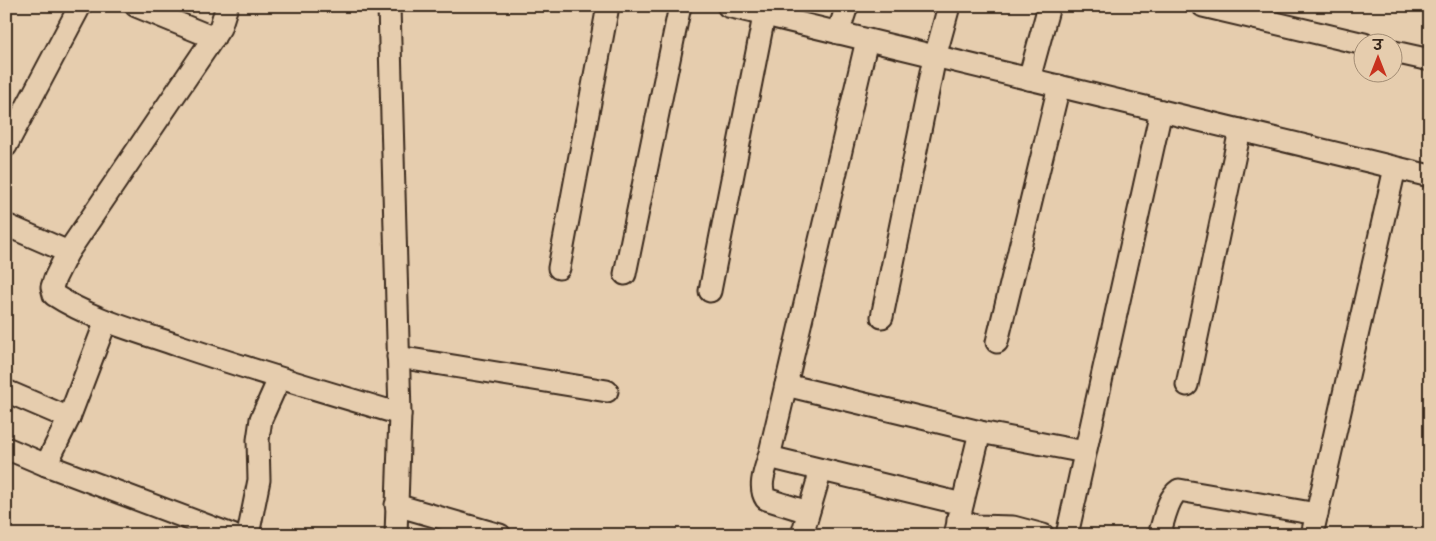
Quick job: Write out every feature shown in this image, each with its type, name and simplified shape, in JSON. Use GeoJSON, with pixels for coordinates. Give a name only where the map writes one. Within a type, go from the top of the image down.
{"type":"FeatureCollection","features":[{"type":"Feature","properties":{"kind":"street"},"geometry":{"type":"LineString","coordinates":[[6,146],[80,6]]}},
{"type":"Feature","properties":{"kind":"street"},"geometry":{"type":"LineString","coordinates":[[136,6],[214,38]]}},
{"type":"Feature","properties":{"kind":"street"},"geometry":{"type":"LineString","coordinates":[[227,6],[220,28],[214,38],[68,252],[52,287],[54,295],[106,321],[279,379],[400,414]]}},
{"type":"Feature","properties":{"kind":"street"},"geometry":{"type":"LineString","coordinates":[[390,6],[400,414],[396,535]]}},
{"type":"Feature","properties":{"kind":"street"},"geometry":{"type":"LineString","coordinates":[[559,268],[608,6]]}},
{"type":"Feature","properties":{"kind":"street"},"geometry":{"type":"LineString","coordinates":[[625,274],[680,6]]}},
{"type":"Feature","properties":{"kind":"street"},"geometry":{"type":"LineString","coordinates":[[728,6],[765,11],[838,33],[1430,176]]}},
{"type":"Feature","properties":{"kind":"street"},"geometry":{"type":"LineString","coordinates":[[838,33],[847,6]]}},
{"type":"Feature","properties":{"kind":"street"},"geometry":{"type":"LineString","coordinates":[[882,317],[935,56],[949,6]]}},
{"type":"Feature","properties":{"kind":"street"},"geometry":{"type":"LineString","coordinates":[[1030,79],[1050,6]]}},
{"type":"Feature","properties":{"kind":"street"},"geometry":{"type":"LineString","coordinates":[[1203,6],[1354,42]]}},
{"type":"Feature","properties":{"kind":"street"},"geometry":{"type":"LineString","coordinates":[[710,291],[765,11]]}},
{"type":"Feature","properties":{"kind":"street"},"geometry":{"type":"LineString","coordinates":[[808,512],[766,499],[762,487],[867,40]]}},
{"type":"Feature","properties":{"kind":"street"},"geometry":{"type":"LineString","coordinates":[[1404,54],[1430,60]]}},
{"type":"Feature","properties":{"kind":"street"},"geometry":{"type":"LineString","coordinates":[[998,342],[1059,86]]}},
{"type":"Feature","properties":{"kind":"street"},"geometry":{"type":"LineString","coordinates":[[1067,535],[1161,111]]}},
{"type":"Feature","properties":{"kind":"street"},"geometry":{"type":"LineString","coordinates":[[1186,385],[1240,130]]}},
{"type":"Feature","properties":{"kind":"street"},"geometry":{"type":"LineString","coordinates":[[1159,535],[1170,500],[1174,493],[1179,490],[1315,524],[1394,168]]}},
{"type":"Feature","properties":{"kind":"street"},"geometry":{"type":"LineString","coordinates":[[6,225],[68,252]]}},
{"type":"Feature","properties":{"kind":"street"},"geometry":{"type":"LineString","coordinates":[[46,465],[69,418],[106,321]]}},
{"type":"Feature","properties":{"kind":"street"},"geometry":{"type":"LineString","coordinates":[[398,357],[607,391]]}},
{"type":"Feature","properties":{"kind":"street"},"geometry":{"type":"LineString","coordinates":[[248,535],[259,480],[258,440],[261,419],[279,379]]}},
{"type":"Feature","properties":{"kind":"street"},"geometry":{"type":"LineString","coordinates":[[786,386],[980,432],[1085,452]]}},
{"type":"Feature","properties":{"kind":"street"},"geometry":{"type":"LineString","coordinates":[[6,391],[69,418]]}},
{"type":"Feature","properties":{"kind":"street"},"geometry":{"type":"LineString","coordinates":[[958,520],[980,432]]}},
{"type":"Feature","properties":{"kind":"street"},"geometry":{"type":"LineString","coordinates":[[6,448],[232,535]]}},
{"type":"Feature","properties":{"kind":"street"},"geometry":{"type":"LineString","coordinates":[[769,457],[821,470],[976,526],[1013,527],[1043,535]]}},
{"type":"Feature","properties":{"kind":"street"},"geometry":{"type":"LineString","coordinates":[[802,535],[821,470]]}},
{"type":"Feature","properties":{"kind":"street"},"geometry":{"type":"LineString","coordinates":[[396,504],[500,535]]}}]}
